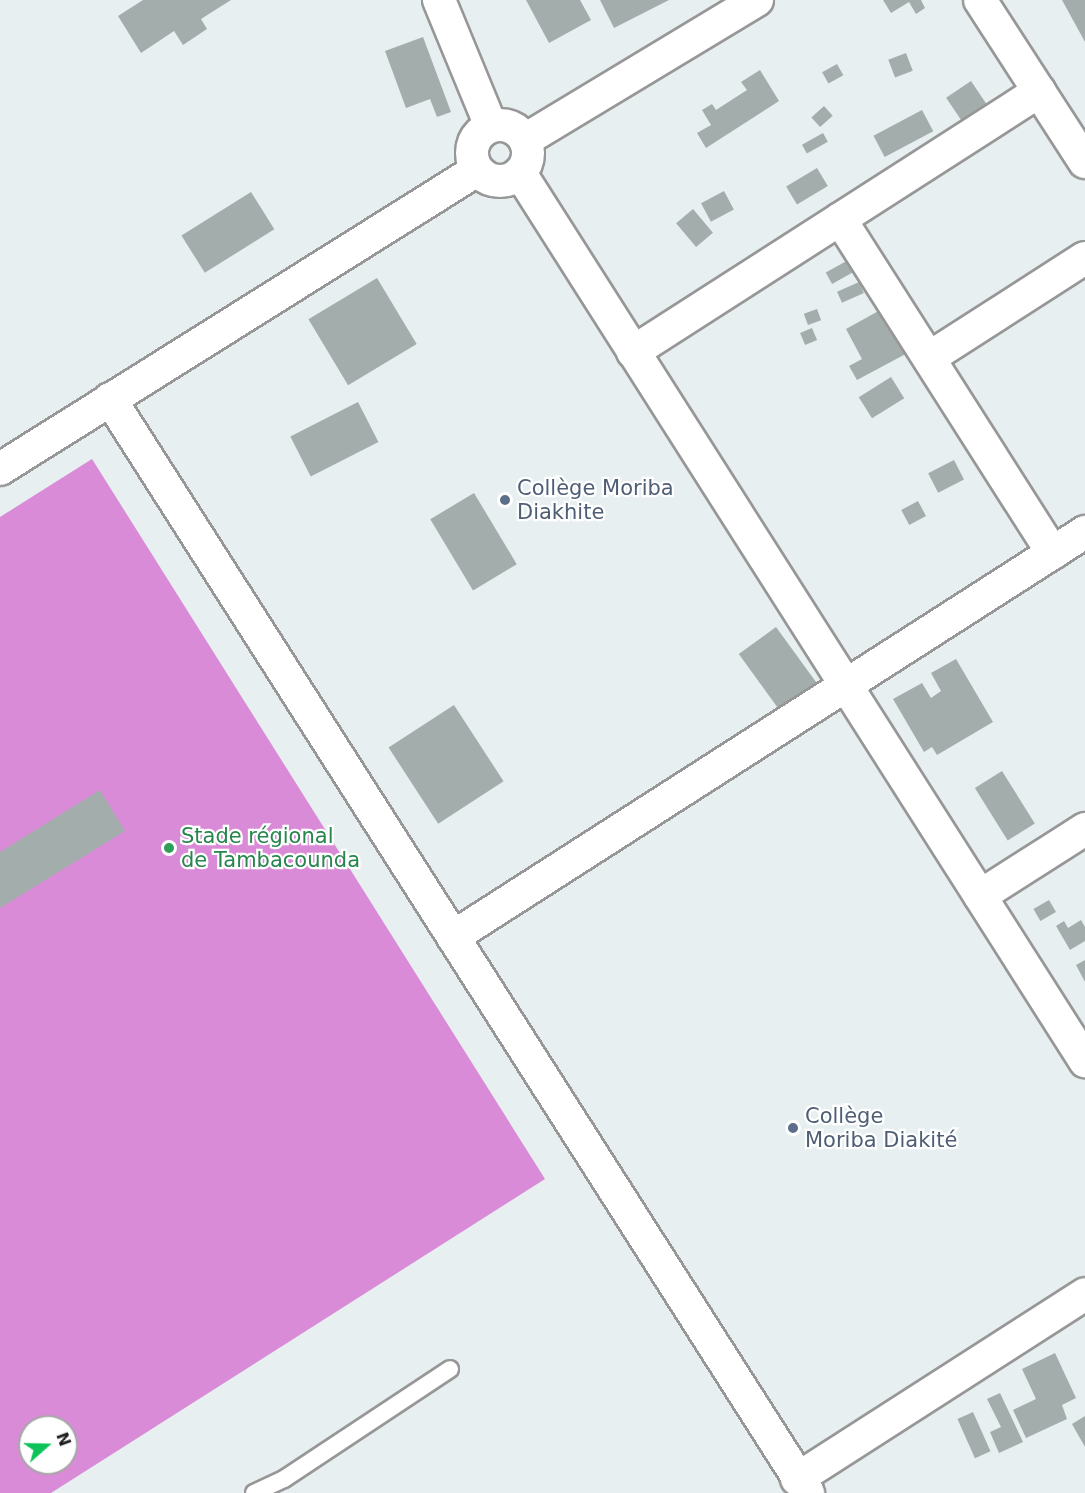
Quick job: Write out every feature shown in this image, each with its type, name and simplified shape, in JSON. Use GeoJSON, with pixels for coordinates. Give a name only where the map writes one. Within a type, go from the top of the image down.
{"type":"FeatureCollection","features":[{"type":"Feature","properties":{"kind":"street"},"geometry":{"type":"LineString","coordinates":[[439,0],[491,126]]}},
{"type":"Feature","properties":{"kind":"street"},"geometry":{"type":"LineString","coordinates":[[980,0],[1085,162]]}},
{"type":"Feature","properties":{"kind":"street"},"geometry":{"type":"LineString","coordinates":[[525,140],[751,2]]}},
{"type":"Feature","properties":{"kind":"street"},"geometry":{"type":"LineString","coordinates":[[633,352],[1040,91]]}},
{"type":"Feature","properties":{"kind":"street"},"geometry":{"type":"LineString","coordinates":[[504,125],[517,130],[525,140],[527,162],[512,180],[499,182],[487,178],[477,170],[471,153],[477,137],[491,126],[504,125]]}},
{"type":"Feature","properties":{"kind":"street"},"geometry":{"type":"LineString","coordinates":[[0,469],[477,170]]}},
{"type":"Feature","properties":{"kind":"street"},"geometry":{"type":"LineString","coordinates":[[520,173],[1085,1061]]}},
{"type":"Feature","properties":{"kind":"street"},"geometry":{"type":"LineString","coordinates":[[840,219],[1053,553]]}},
{"type":"Feature","properties":{"kind":"street"},"geometry":{"type":"LineString","coordinates":[[929,358],[1085,258]]}},
{"type":"Feature","properties":{"kind":"street"},"geometry":{"type":"LineString","coordinates":[[110,399],[803,1486],[1085,1294]]}},
{"type":"Feature","properties":{"kind":"street"},"geometry":{"type":"LineString","coordinates":[[453,937],[1085,532]]}},
{"type":"Feature","properties":{"kind":"street"},"geometry":{"type":"LineString","coordinates":[[980,897],[1085,829]]}},
{"type":"Feature","properties":{"kind":"lane"},"geometry":{"type":"LineString","coordinates":[[254,1493],[284,1479],[450,1370]]}},
{"type":"Feature","properties":{"kind":"shaded area","name":"Stade régional de Tambacounda"},"geometry":{"type":"Polygon","coordinates":[[[92,459],[545,1179],[51,1493],[0,1493],[0,517],[92,459]]]}},
{"type":"Feature","properties":{"kind":"building"},"geometry":{"type":"Polygon","coordinates":[[[143,0],[231,0],[201,19],[207,29],[183,45],[174,31],[141,53],[118,16],[143,0]]]}},
{"type":"Feature","properties":{"kind":"building"},"geometry":{"type":"Polygon","coordinates":[[[526,0],[580,0],[591,20],[549,43],[526,0]]]}},
{"type":"Feature","properties":{"kind":"building"},"geometry":{"type":"Polygon","coordinates":[[[600,0],[669,0],[614,28],[600,0]]]}},
{"type":"Feature","properties":{"kind":"building"},"geometry":{"type":"Polygon","coordinates":[[[883,0],[921,0],[925,8],[916,14],[909,2],[891,13],[883,0]]]}},
{"type":"Feature","properties":{"kind":"building"},"geometry":{"type":"Polygon","coordinates":[[[1062,0],[1085,0],[1085,42],[1062,0]]]}},
{"type":"Feature","properties":{"kind":"building"},"geometry":{"type":"Polygon","coordinates":[[[423,37],[451,112],[437,117],[430,99],[406,108],[385,51],[423,37]]]}},
{"type":"Feature","properties":{"kind":"building"},"geometry":{"type":"Polygon","coordinates":[[[906,53],[913,71],[895,78],[888,60],[906,53]]]}},
{"type":"Feature","properties":{"kind":"building"},"geometry":{"type":"Polygon","coordinates":[[[837,64],[843,75],[828,84],[822,72],[837,64]]]}},
{"type":"Feature","properties":{"kind":"building"},"geometry":{"type":"Polygon","coordinates":[[[760,70],[779,101],[706,148],[697,133],[711,125],[702,110],[712,104],[716,110],[747,90],[741,82],[760,70]]]}},
{"type":"Feature","properties":{"kind":"building"},"geometry":{"type":"Polygon","coordinates":[[[971,81],[990,109],[965,126],[946,98],[971,81]]]}},
{"type":"Feature","properties":{"kind":"building"},"geometry":{"type":"Polygon","coordinates":[[[824,106],[833,116],[820,127],[811,117],[824,106]]]}},
{"type":"Feature","properties":{"kind":"building"},"geometry":{"type":"Polygon","coordinates":[[[922,110],[933,131],[885,157],[873,136],[922,110]]]}},
{"type":"Feature","properties":{"kind":"building"},"geometry":{"type":"Polygon","coordinates":[[[823,133],[828,142],[807,153],[802,145],[823,133]]]}},
{"type":"Feature","properties":{"kind":"building"},"geometry":{"type":"Polygon","coordinates":[[[817,168],[828,186],[797,205],[786,187],[817,168]]]}},
{"type":"Feature","properties":{"kind":"building"},"geometry":{"type":"Polygon","coordinates":[[[724,191],[734,210],[711,222],[701,203],[724,191]]]}},
{"type":"Feature","properties":{"kind":"building"},"geometry":{"type":"Polygon","coordinates":[[[251,192],[274,229],[205,273],[181,235],[251,192]]]}},
{"type":"Feature","properties":{"kind":"building"},"geometry":{"type":"Polygon","coordinates":[[[693,209],[713,233],[696,247],[676,223],[693,209]]]}},
{"type":"Feature","properties":{"kind":"building"},"geometry":{"type":"Polygon","coordinates":[[[852,258],[858,269],[832,284],[826,273],[852,258]]]}},
{"type":"Feature","properties":{"kind":"building"},"geometry":{"type":"Polygon","coordinates":[[[377,278],[417,344],[348,385],[308,319],[377,278]]]}},
{"type":"Feature","properties":{"kind":"building"},"geometry":{"type":"Polygon","coordinates":[[[859,282],[864,293],[842,303],[837,292],[859,282]]]}},
{"type":"Feature","properties":{"kind":"building"},"geometry":{"type":"Polygon","coordinates":[[[891,304],[915,349],[857,380],[849,366],[862,359],[846,329],[891,304]]]}},
{"type":"Feature","properties":{"kind":"building"},"geometry":{"type":"Polygon","coordinates":[[[817,309],[821,320],[808,325],[804,314],[817,309]]]}},
{"type":"Feature","properties":{"kind":"building"},"geometry":{"type":"Polygon","coordinates":[[[812,328],[817,340],[805,345],[800,333],[812,328]]]}},
{"type":"Feature","properties":{"kind":"building"},"geometry":{"type":"Polygon","coordinates":[[[891,377],[904,398],[872,418],[859,397],[891,377]]]}},
{"type":"Feature","properties":{"kind":"building"},"geometry":{"type":"Polygon","coordinates":[[[358,402],[378,442],[311,477],[290,437],[358,402]]]}},
{"type":"Feature","properties":{"kind":"building"},"geometry":{"type":"Polygon","coordinates":[[[954,460],[964,480],[938,493],[928,473],[954,460]]]}},
{"type":"Feature","properties":{"kind":"building"},"geometry":{"type":"Polygon","coordinates":[[[474,493],[517,564],[473,590],[430,519],[474,493]]]}},
{"type":"Feature","properties":{"kind":"building"},"geometry":{"type":"Polygon","coordinates":[[[918,501],[926,516],[909,525],[901,510],[918,501]]]}},
{"type":"Feature","properties":{"kind":"building"},"geometry":{"type":"Polygon","coordinates":[[[776,627],[824,693],[787,720],[739,654],[776,627]]]}},
{"type":"Feature","properties":{"kind":"building"},"geometry":{"type":"Polygon","coordinates":[[[956,659],[993,722],[937,755],[932,747],[924,752],[893,699],[922,683],[931,698],[941,691],[931,673],[956,659]]]}},
{"type":"Feature","properties":{"kind":"building"},"geometry":{"type":"Polygon","coordinates":[[[454,705],[504,781],[438,824],[389,747],[454,705]]]}},
{"type":"Feature","properties":{"kind":"building"},"geometry":{"type":"Polygon","coordinates":[[[1002,771],[1035,824],[1008,841],[975,788],[1002,771]]]}},
{"type":"Feature","properties":{"kind":"building"},"geometry":{"type":"Polygon","coordinates":[[[100,790],[125,831],[0,908],[0,852],[100,790]]]}},
{"type":"Feature","properties":{"kind":"building"},"geometry":{"type":"Polygon","coordinates":[[[1049,900],[1056,912],[1040,921],[1033,909],[1049,900]]]}},
{"type":"Feature","properties":{"kind":"building"},"geometry":{"type":"Polygon","coordinates":[[[1081,920],[1085,927],[1085,941],[1070,950],[1056,926],[1064,921],[1068,928],[1081,920]]]}},
{"type":"Feature","properties":{"kind":"building"},"geometry":{"type":"Polygon","coordinates":[[[1085,960],[1085,982],[1076,965],[1085,960]]]}},
{"type":"Feature","properties":{"kind":"building"},"geometry":{"type":"Polygon","coordinates":[[[1055,1353],[1076,1398],[1062,1405],[1067,1419],[1026,1438],[1013,1410],[1036,1399],[1022,1369],[1055,1353]]]}},
{"type":"Feature","properties":{"kind":"building"},"geometry":{"type":"Polygon","coordinates":[[[1000,1393],[1023,1442],[999,1453],[990,1432],[1001,1427],[987,1399],[1000,1393]]]}},
{"type":"Feature","properties":{"kind":"building"},"geometry":{"type":"Polygon","coordinates":[[[973,1412],[990,1451],[975,1458],[957,1419],[973,1412]]]}},
{"type":"Feature","properties":{"kind":"building"},"geometry":{"type":"Polygon","coordinates":[[[1085,1416],[1085,1447],[1072,1424],[1085,1416]]]}},
{"type":"Feature","properties":{"kind":"place","name":"Collège Moriba Diakhite"},"geometry":{"type":"Point","coordinates":[505,500]}},
{"type":"Feature","properties":{"kind":"place","name":"Stade régional de Tambacounda"},"geometry":{"type":"Point","coordinates":[169,848]}},
{"type":"Feature","properties":{"kind":"place","name":"Collège Moriba Diakité"},"geometry":{"type":"Point","coordinates":[793,1128]}}]}
